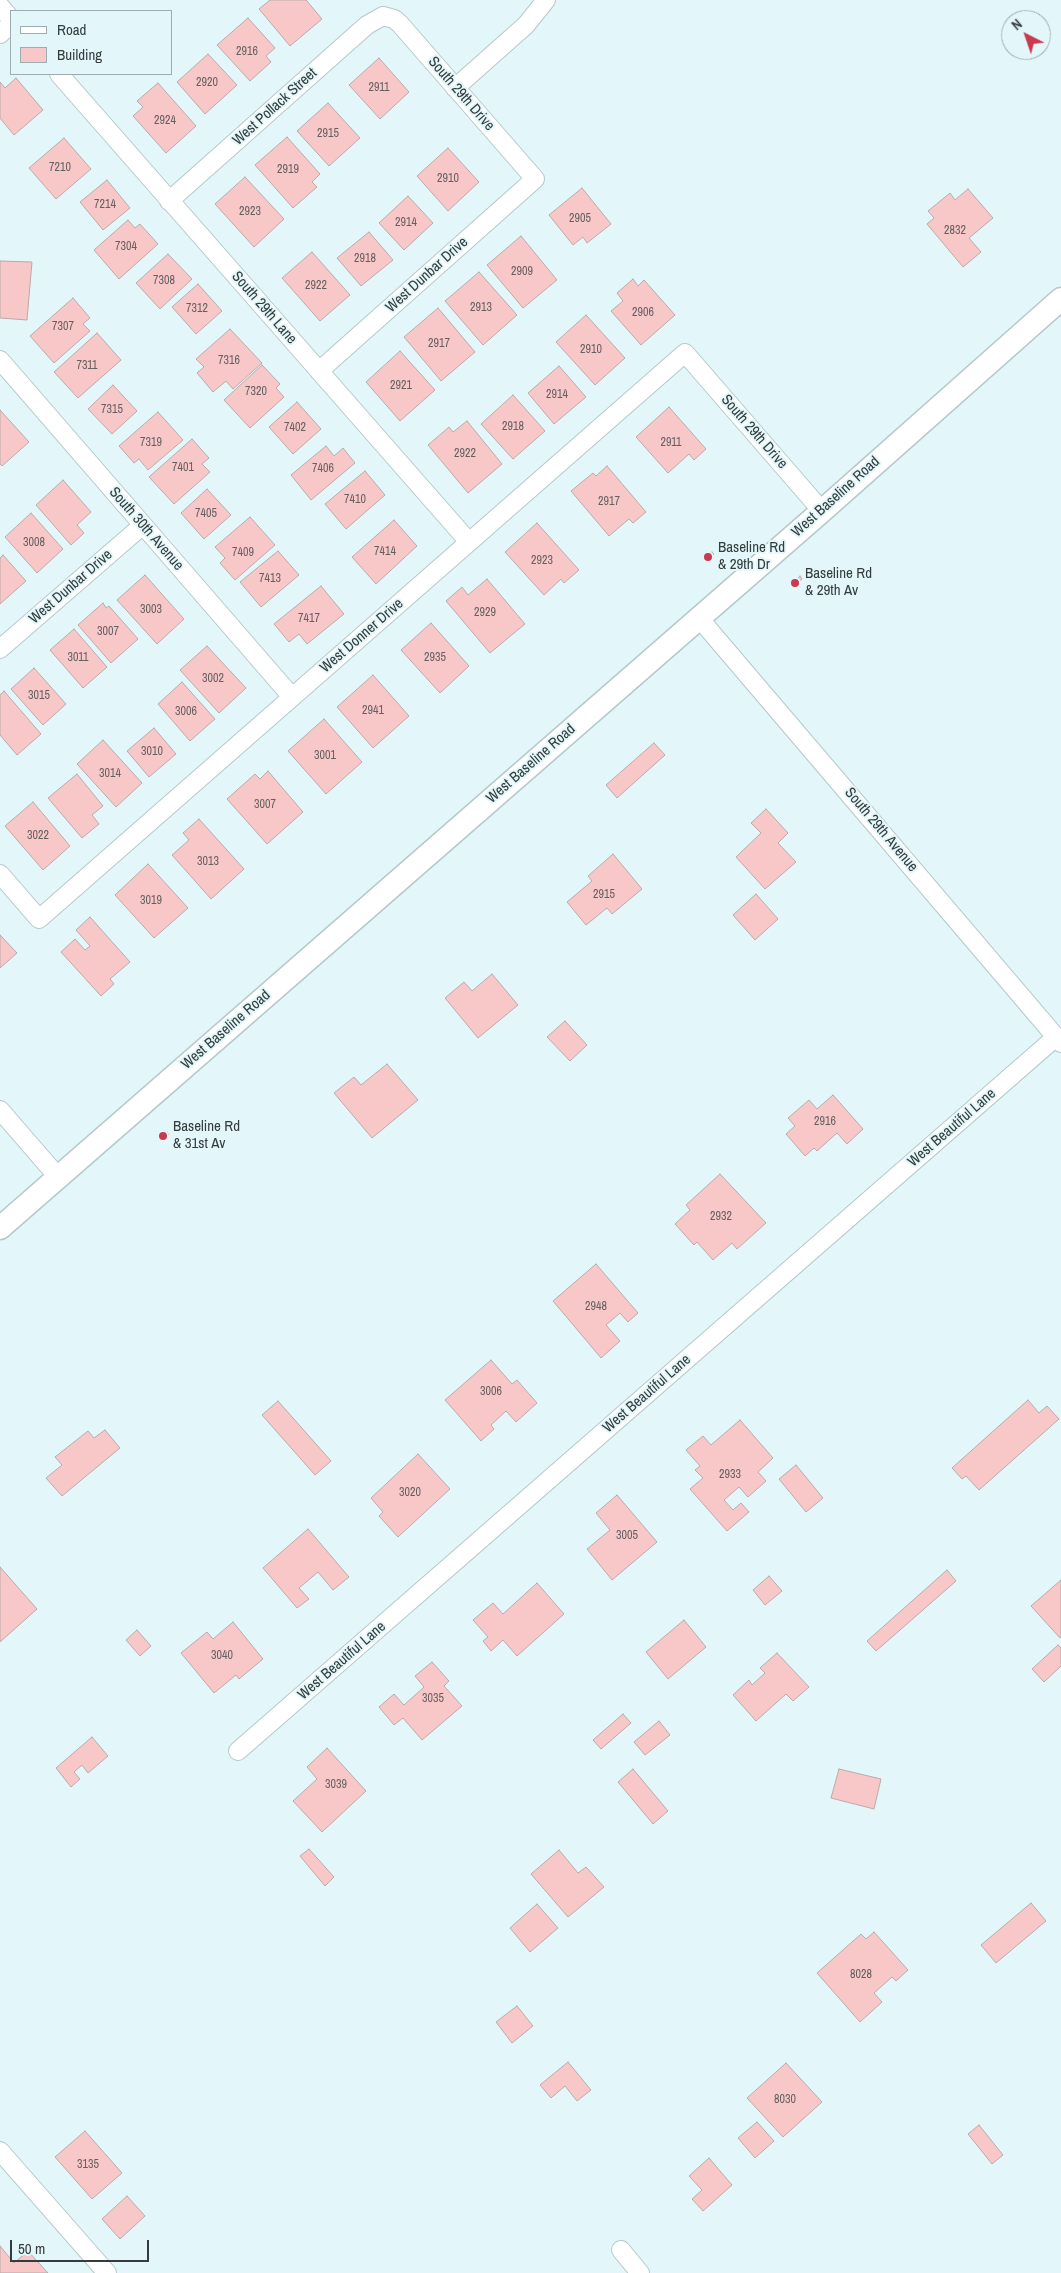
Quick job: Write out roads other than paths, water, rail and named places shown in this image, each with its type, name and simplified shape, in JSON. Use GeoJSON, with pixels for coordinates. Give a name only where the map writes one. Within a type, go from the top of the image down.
{"type":"FeatureCollection","features":[{"type":"Feature","properties":{"kind":"main road","name":"West Baseline Road"},"geometry":{"type":"LineString","coordinates":[[0,1228],[822,511],[1061,299]]}},
{"type":"Feature","properties":{"kind":"street"},"geometry":{"type":"LineString","coordinates":[[455,88],[526,25],[546,0]]}},
{"type":"Feature","properties":{"kind":"street"},"geometry":{"type":"LineString","coordinates":[[0,6],[10,18]]}},
{"type":"Feature","properties":{"kind":"street","name":"South 29th Drive"},"geometry":{"type":"LineString","coordinates":[[383,16],[394,19],[400,24],[535,179]]}},
{"type":"Feature","properties":{"kind":"street","name":"West Pollack Street"},"geometry":{"type":"LineString","coordinates":[[169,201],[367,25],[383,16]]}},
{"type":"Feature","properties":{"kind":"street"},"geometry":{"type":"LineString","coordinates":[[0,34],[10,25]]}},
{"type":"Feature","properties":{"kind":"street","name":"South 29th Lane"},"geometry":{"type":"LineString","coordinates":[[60,75],[469,542]]}},
{"type":"Feature","properties":{"kind":"street","name":"West Dunbar Drive"},"geometry":{"type":"LineString","coordinates":[[319,371],[535,179]]}},
{"type":"Feature","properties":{"kind":"street","name":"South 29th Drive"},"geometry":{"type":"LineString","coordinates":[[685,353],[822,511]]}},
{"type":"Feature","properties":{"kind":"street","name":"West Donner Drive"},"geometry":{"type":"LineString","coordinates":[[0,874],[39,919],[685,353]]}},
{"type":"Feature","properties":{"kind":"street","name":"South 30th Avenue"},"geometry":{"type":"LineString","coordinates":[[0,360],[292,698]]}},
{"type":"Feature","properties":{"kind":"street","name":"West Dunbar Drive"},"geometry":{"type":"LineString","coordinates":[[0,649],[142,525]]}},
{"type":"Feature","properties":{"kind":"street","name":"South 29th Avenue"},"geometry":{"type":"LineString","coordinates":[[699,618],[1058,1040]]}},
{"type":"Feature","properties":{"kind":"street","name":"West Beautiful Lane"},"geometry":{"type":"LineString","coordinates":[[238,1751],[1058,1040]]}},
{"type":"Feature","properties":{"kind":"street"},"geometry":{"type":"LineString","coordinates":[[0,1110],[58,1177]]}},
{"type":"Feature","properties":{"kind":"street"},"geometry":{"type":"LineString","coordinates":[[0,2151],[107,2273]]}},
{"type":"Feature","properties":{"kind":"street"},"geometry":{"type":"LineString","coordinates":[[621,2250],[640,2273]]}},
{"type":"Feature","properties":{"kind":"place","name":"Baseline Rd & 29th Dr"},"geometry":{"type":"Point","coordinates":[708,557]}},
{"type":"Feature","properties":{"kind":"place","name":"Baseline Rd & 29th Av"},"geometry":{"type":"Point","coordinates":[795,583]}},
{"type":"Feature","properties":{"kind":"place","name":"Baseline Rd & 31st Av"},"geometry":{"type":"Point","coordinates":[163,1136]}}]}
